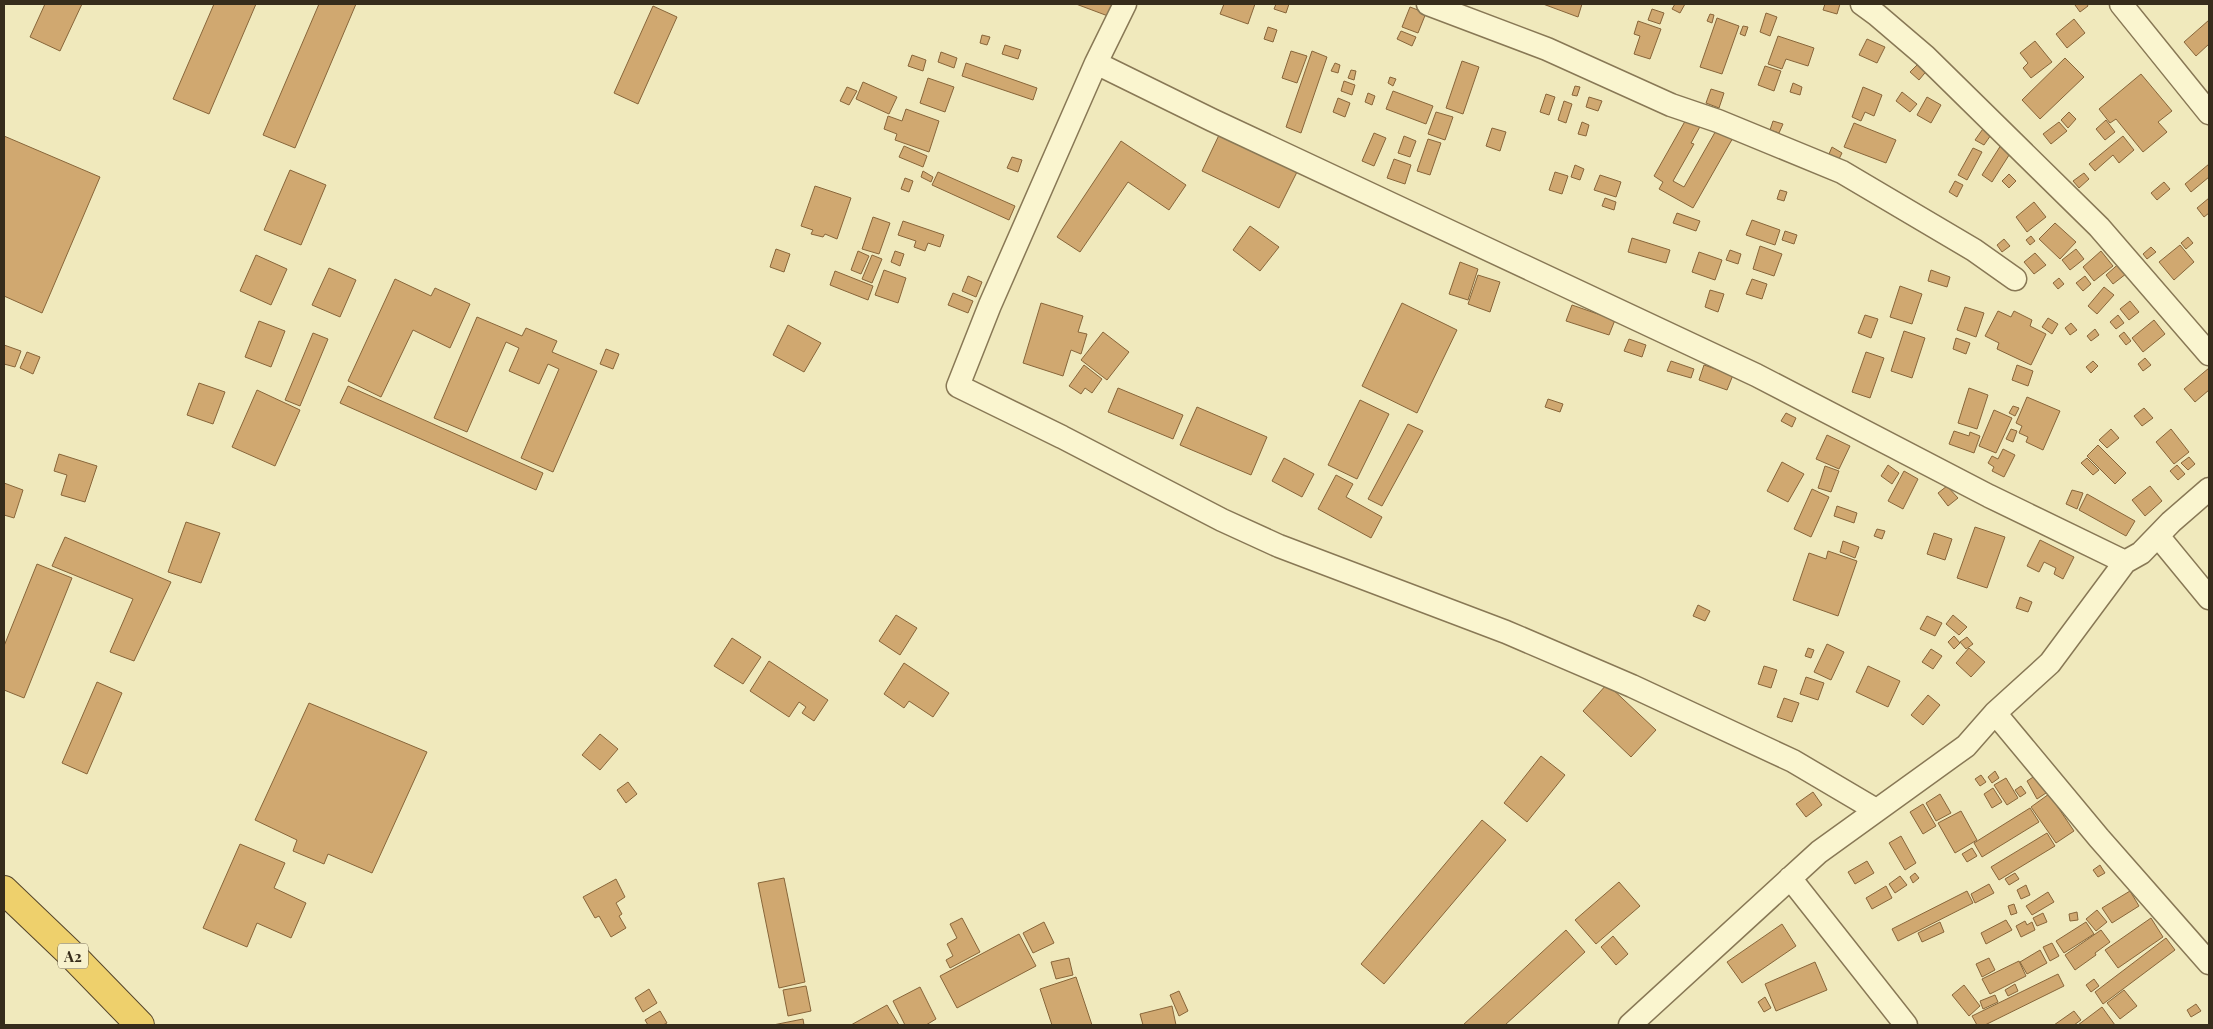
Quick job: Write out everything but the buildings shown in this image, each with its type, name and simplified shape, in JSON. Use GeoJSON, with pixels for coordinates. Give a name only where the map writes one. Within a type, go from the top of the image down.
{"type":"FeatureCollection","features":[{"type":"Feature","properties":{"kind":"highway","name":"A2"},"geometry":{"type":"LineString","coordinates":[[4,890],[73,956],[140,1025]]}},
{"type":"Feature","properties":{"kind":"street"},"geometry":{"type":"LineString","coordinates":[[1125,4],[1096,63],[990,305],[958,386],[1062,437],[1222,520],[1279,546],[1506,632],[1632,686],[1793,761],[1876,810]]}},
{"type":"Feature","properties":{"kind":"street"},"geometry":{"type":"LineString","coordinates":[[1428,4],[1547,49],[1671,104],[1718,121],[1842,172],[1974,250],[2015,279]]}},
{"type":"Feature","properties":{"kind":"street"},"geometry":{"type":"LineString","coordinates":[[1862,4],[1878,15],[1925,56],[2099,227],[2209,354]]}},
{"type":"Feature","properties":{"kind":"street"},"geometry":{"type":"LineString","coordinates":[[2121,4],[2209,113]]}},
{"type":"Feature","properties":{"kind":"street"},"geometry":{"type":"LineString","coordinates":[[1096,63],[1229,128],[1756,375],[1989,496],[2125,562]]}},
{"type":"Feature","properties":{"kind":"street"},"geometry":{"type":"LineString","coordinates":[[1630,1025],[1819,852],[1966,746],[1995,713],[2050,663],[2125,562],[2141,553],[2209,489]]}},
{"type":"Feature","properties":{"kind":"street"},"geometry":{"type":"LineString","coordinates":[[2158,536],[2209,598]]}},
{"type":"Feature","properties":{"kind":"street"},"geometry":{"type":"LineString","coordinates":[[1995,713],[2041,766],[2098,838],[2209,962]]}},
{"type":"Feature","properties":{"kind":"street"},"geometry":{"type":"LineString","coordinates":[[1790,878],[1906,1025]]}}]}
